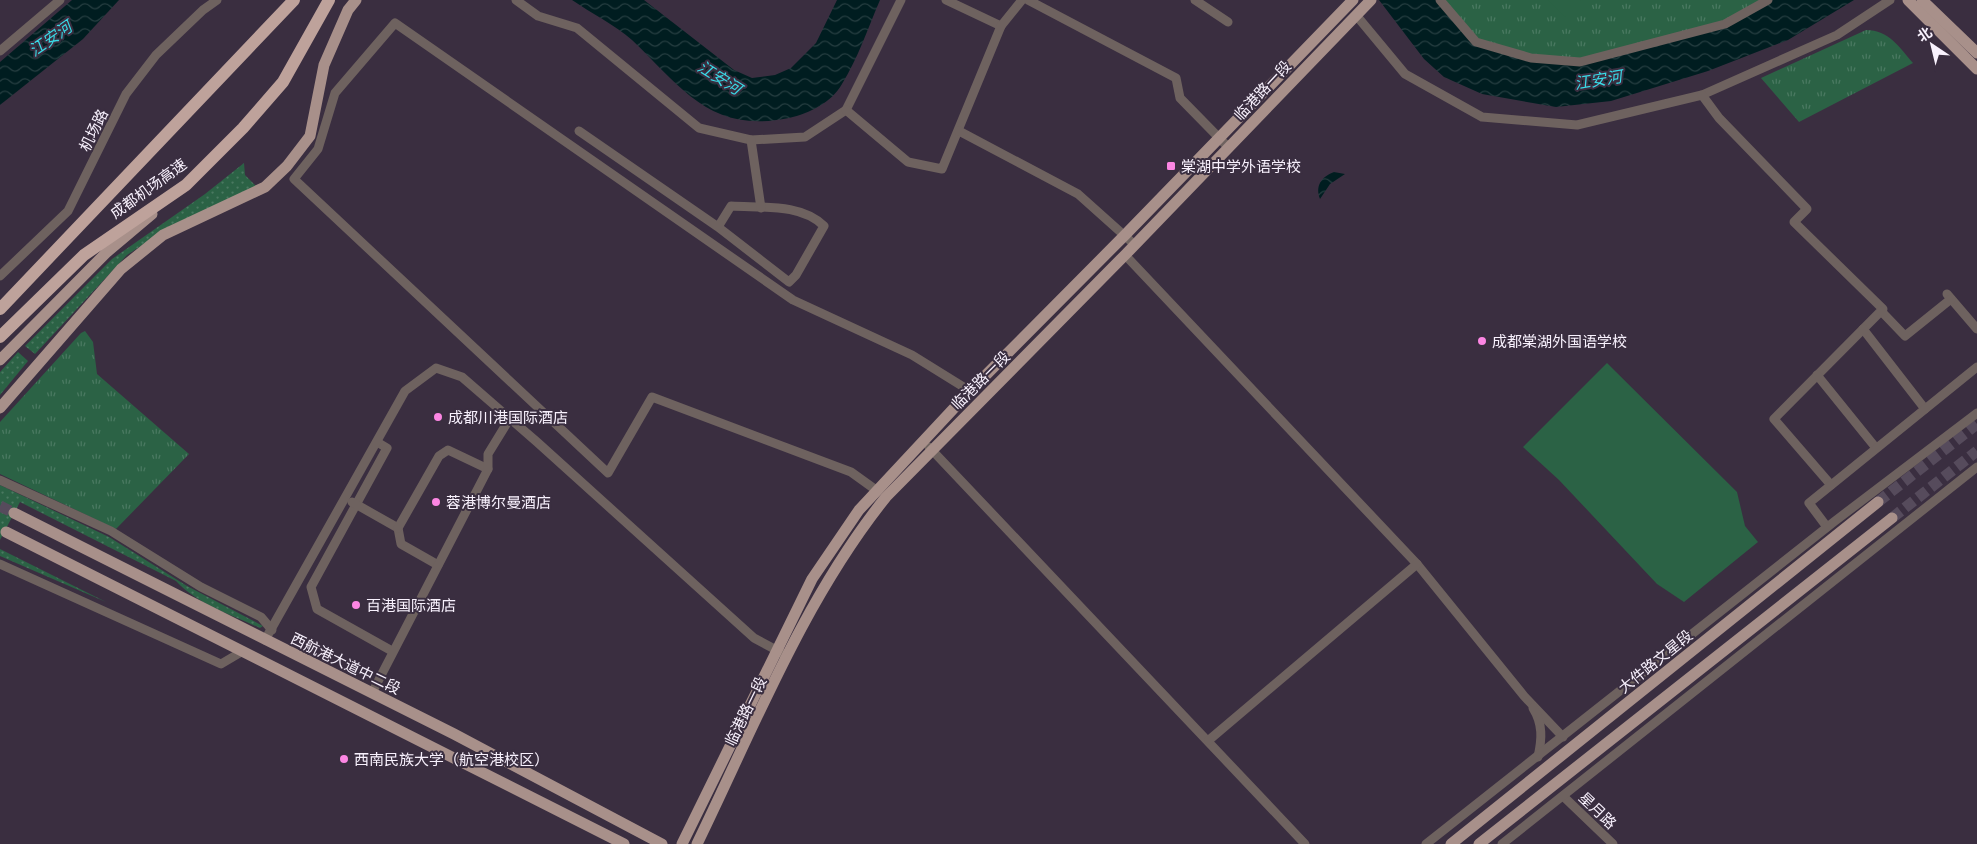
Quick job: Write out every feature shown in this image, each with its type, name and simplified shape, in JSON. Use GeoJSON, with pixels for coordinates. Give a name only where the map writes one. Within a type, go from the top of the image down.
{"type":"FeatureCollection","features":[{"type":"Feature","properties":{"kind":"highway","name":"成都机场高速"},"geometry":{"type":"LineString","coordinates":[[0,309],[294,0]]}},
{"type":"Feature","properties":{"kind":"highway","name":"成都机场高速"},"geometry":{"type":"LineString","coordinates":[[0,338],[90,250],[186,185],[272,97],[283,82],[329,0]]}},
{"type":"Feature","properties":{"kind":"main road"},"geometry":{"type":"LineString","coordinates":[[0,408],[137,254],[163,235],[265,187],[287,166],[310,136],[324,65],[348,10],[356,0]]}},
{"type":"Feature","properties":{"kind":"main road"},"geometry":{"type":"LineString","coordinates":[[1908,0],[1977,69]]}},
{"type":"Feature","properties":{"kind":"main road"},"geometry":{"type":"LineString","coordinates":[[1922,0],[1977,52]]}},
{"type":"Feature","properties":{"kind":"main road","name":"临港路一段"},"geometry":{"type":"LineString","coordinates":[[682,844],[812,579],[838,538],[876,490],[970,391],[1125,235],[1349,1]]}},
{"type":"Feature","properties":{"kind":"main road","name":"临港路一段"},"geometry":{"type":"LineString","coordinates":[[697,844],[788,655],[828,578],[857,533],[886,497],[1125,256],[1370,1]]}},
{"type":"Feature","properties":{"kind":"main road"},"geometry":{"type":"LineString","coordinates":[[0,360],[107,252],[186,185]]}},
{"type":"Feature","properties":{"kind":"main road","name":"大件路文星段"},"geometry":{"type":"LineString","coordinates":[[1451,844],[1878,502]]}},
{"type":"Feature","properties":{"kind":"main road","name":"西航港大道中二段"},"geometry":{"type":"LineString","coordinates":[[14,513],[269,635],[372,693],[662,844]]}},
{"type":"Feature","properties":{"kind":"main road"},"geometry":{"type":"LineString","coordinates":[[1479,844],[1892,518]]}},
{"type":"Feature","properties":{"kind":"main road"},"geometry":{"type":"LineString","coordinates":[[6,532],[624,844]]}},
{"type":"Feature","properties":{"kind":"street"},"geometry":{"type":"LineString","coordinates":[[0,51],[60,0]]}},
{"type":"Feature","properties":{"kind":"street","name":"机场路"},"geometry":{"type":"LineString","coordinates":[[0,276],[68,211],[126,94],[156,55],[203,10],[217,0]]}},
{"type":"Feature","properties":{"kind":"street"},"geometry":{"type":"LineString","coordinates":[[516,0],[538,16],[576,28],[699,128],[751,140],[805,137],[846,110],[901,0]]}},
{"type":"Feature","properties":{"kind":"street"},"geometry":{"type":"LineString","coordinates":[[946,0],[1001,26]]}},
{"type":"Feature","properties":{"kind":"street"},"geometry":{"type":"LineString","coordinates":[[846,110],[908,162],[942,169],[1001,26],[1022,0]]}},
{"type":"Feature","properties":{"kind":"street"},"geometry":{"type":"LineString","coordinates":[[1028,0],[1176,78],[1180,98],[1229,148]]}},
{"type":"Feature","properties":{"kind":"street"},"geometry":{"type":"LineString","coordinates":[[1195,0],[1228,22]]}},
{"type":"Feature","properties":{"kind":"street"},"geometry":{"type":"LineString","coordinates":[[1440,0],[1476,42],[1531,58],[1580,62],[1725,24],[1768,0]]}},
{"type":"Feature","properties":{"kind":"street"},"geometry":{"type":"LineString","coordinates":[[1356,15],[1404,74],[1482,117],[1577,126],[1702,94],[1838,36],[1890,0]]}},
{"type":"Feature","properties":{"kind":"street"},"geometry":{"type":"LineString","coordinates":[[876,490],[850,472],[652,397],[608,473],[294,179],[318,149],[335,93],[395,22],[793,300],[912,355],[970,391]]}},
{"type":"Feature","properties":{"kind":"street"},"geometry":{"type":"LineString","coordinates":[[1702,94],[1719,118],[1807,209],[1794,222],[1882,309],[1881,311],[1905,336],[1950,297],[1977,328]]}},
{"type":"Feature","properties":{"kind":"street"},"geometry":{"type":"LineString","coordinates":[[579,131],[718,227],[789,282],[796,275],[824,226],[816,217],[789,209],[731,206],[718,227]]}},
{"type":"Feature","properties":{"kind":"street"},"geometry":{"type":"LineString","coordinates":[[959,131],[1078,194],[1135,245]]}},
{"type":"Feature","properties":{"kind":"street"},"geometry":{"type":"LineString","coordinates":[[751,140],[761,208]]}},
{"type":"Feature","properties":{"kind":"street"},"geometry":{"type":"LineString","coordinates":[[1125,256],[1417,564],[1524,696],[1538,716],[1541,730],[1538,757]]}},
{"type":"Feature","properties":{"kind":"street"},"geometry":{"type":"LineString","coordinates":[[1831,485],[1774,418],[1881,311]]}},
{"type":"Feature","properties":{"kind":"street"},"geometry":{"type":"LineString","coordinates":[[1863,329],[1925,409]]}},
{"type":"Feature","properties":{"kind":"street"},"geometry":{"type":"LineString","coordinates":[[1828,527],[1809,503],[1977,367]]}},
{"type":"Feature","properties":{"kind":"street"},"geometry":{"type":"LineString","coordinates":[[269,635],[405,391],[436,368],[462,377],[754,638],[788,655]]}},
{"type":"Feature","properties":{"kind":"street"},"geometry":{"type":"LineString","coordinates":[[1817,375],[1876,448]]}},
{"type":"Feature","properties":{"kind":"street"},"geometry":{"type":"LineString","coordinates":[[1426,844],[1828,527],[1977,413]]}},
{"type":"Feature","properties":{"kind":"street"},"geometry":{"type":"LineString","coordinates":[[372,693],[392,651],[488,469],[488,454],[510,418]]}},
{"type":"Feature","properties":{"kind":"street"},"geometry":{"type":"LineString","coordinates":[[923,441],[1209,740],[1305,844]]}},
{"type":"Feature","properties":{"kind":"street"},"geometry":{"type":"LineString","coordinates":[[377,442],[387,448],[311,586],[317,609],[392,651]]}},
{"type":"Feature","properties":{"kind":"street"},"geometry":{"type":"LineString","coordinates":[[438,565],[401,544],[398,528],[439,456],[448,450],[488,469]]}},
{"type":"Feature","properties":{"kind":"street"},"geometry":{"type":"LineString","coordinates":[[1502,844],[1977,467]]}},
{"type":"Feature","properties":{"kind":"street"},"geometry":{"type":"LineString","coordinates":[[0,480],[112,531],[201,587],[261,617],[269,635]]}},
{"type":"Feature","properties":{"kind":"street"},"geometry":{"type":"LineString","coordinates":[[345,498],[398,528]]}},
{"type":"Feature","properties":{"kind":"street"},"geometry":{"type":"LineString","coordinates":[[0,564],[221,664],[243,651]]}},
{"type":"Feature","properties":{"kind":"street"},"geometry":{"type":"LineString","coordinates":[[1209,740],[1417,564]]}},
{"type":"Feature","properties":{"kind":"street"},"geometry":{"type":"LineString","coordinates":[[1524,696],[1563,737]]}},
{"type":"Feature","properties":{"kind":"street","name":"星月路"},"geometry":{"type":"LineString","coordinates":[[1563,796],[1613,844]]}},
{"type":"Feature","properties":{"kind":"green space"},"geometry":{"type":"Polygon","coordinates":[[[1440,0],[1768,0],[1725,24],[1580,62],[1531,58],[1476,42],[1440,0]]]}},
{"type":"Feature","properties":{"kind":"green space"},"geometry":{"type":"Polygon","coordinates":[[[1548,0],[1581,0],[1565,17],[1548,0]]]}},
{"type":"Feature","properties":{"kind":"green space"},"geometry":{"type":"Polygon","coordinates":[[[1866,30],[1881,33],[1893,40],[1913,63],[1799,122],[1761,78],[1866,30]]]}},
{"type":"Feature","properties":{"kind":"green space"},"geometry":{"type":"Polygon","coordinates":[[[244,163],[245,175],[256,186],[159,234],[127,255],[35,354],[25,346],[112,259],[205,194],[244,163]]]}},
{"type":"Feature","properties":{"kind":"green space"},"geometry":{"type":"Polygon","coordinates":[[[85,331],[93,342],[97,374],[189,454],[116,529],[0,474],[0,422],[81,333],[85,331]]]}},
{"type":"Feature","properties":{"kind":"green space"},"geometry":{"type":"Polygon","coordinates":[[[18,352],[28,361],[0,395],[0,372],[18,352]]]}},
{"type":"Feature","properties":{"kind":"green space"},"geometry":{"type":"Polygon","coordinates":[[[1607,363],[1737,492],[1745,526],[1758,542],[1684,602],[1657,584],[1559,480],[1523,447],[1607,363]]]}},
{"type":"Feature","properties":{"kind":"green space"},"geometry":{"type":"Polygon","coordinates":[[[0,485],[109,537],[187,586],[263,626],[260,628],[204,603],[176,581],[20,502],[0,540],[0,485]]]}},
{"type":"Feature","properties":{"kind":"green space"},"geometry":{"type":"Polygon","coordinates":[[[0,549],[106,602],[0,556],[0,549]]]}},
{"type":"Feature","properties":{"kind":"water","name":"江安河"},"geometry":{"type":"Polygon","coordinates":[[[72,0],[119,0],[83,39],[0,105],[0,62],[72,0]]]}},
{"type":"Feature","properties":{"kind":"water","name":"江安河"},"geometry":{"type":"Polygon","coordinates":[[[572,0],[644,0],[734,70],[752,78],[775,75],[791,68],[816,43],[837,0],[880,0],[853,64],[832,97],[805,113],[789,118],[762,121],[739,119],[718,113],[700,103],[667,75],[632,40],[611,24],[572,0]]]}},
{"type":"Feature","properties":{"kind":"water","name":"江安河"},"geometry":{"type":"Polygon","coordinates":[[[1379,0],[1440,0],[1476,42],[1496,50],[1580,62],[1725,24],[1768,0],[1854,0],[1788,40],[1708,71],[1611,101],[1556,107],[1482,94],[1444,77],[1424,59],[1379,0]]]}},
{"type":"Feature","properties":{"kind":"water"},"geometry":{"type":"Polygon","coordinates":[[[1334,172],[1345,174],[1330,184],[1320,199],[1318,190],[1320,182],[1334,172]]]}},
{"type":"Feature","properties":{"kind":"tunnel"},"geometry":{"type":"LineString","coordinates":[[1878,502],[1977,424]]}},
{"type":"Feature","properties":{"kind":"tunnel"},"geometry":{"type":"LineString","coordinates":[[1892,518],[1977,451]]}},
{"type":"Feature","properties":{"kind":"tunnel"},"geometry":{"type":"LineString","coordinates":[[0,506],[14,513]]}},
{"type":"Feature","properties":{"kind":"place","name":"棠湖中学外语学校"},"geometry":{"type":"Point","coordinates":[1171,166]}},
{"type":"Feature","properties":{"kind":"place","name":"成都棠湖外国语学校"},"geometry":{"type":"Point","coordinates":[1482,341]}},
{"type":"Feature","properties":{"kind":"place","name":"成都川港国际酒店"},"geometry":{"type":"Point","coordinates":[438,417]}},
{"type":"Feature","properties":{"kind":"place","name":"蓉港博尔曼酒店"},"geometry":{"type":"Point","coordinates":[436,502]}},
{"type":"Feature","properties":{"kind":"place","name":"百港国际酒店"},"geometry":{"type":"Point","coordinates":[356,605]}},
{"type":"Feature","properties":{"kind":"place","name":"西南民族大学（航空港校区）"},"geometry":{"type":"Point","coordinates":[344,759]}}]}
